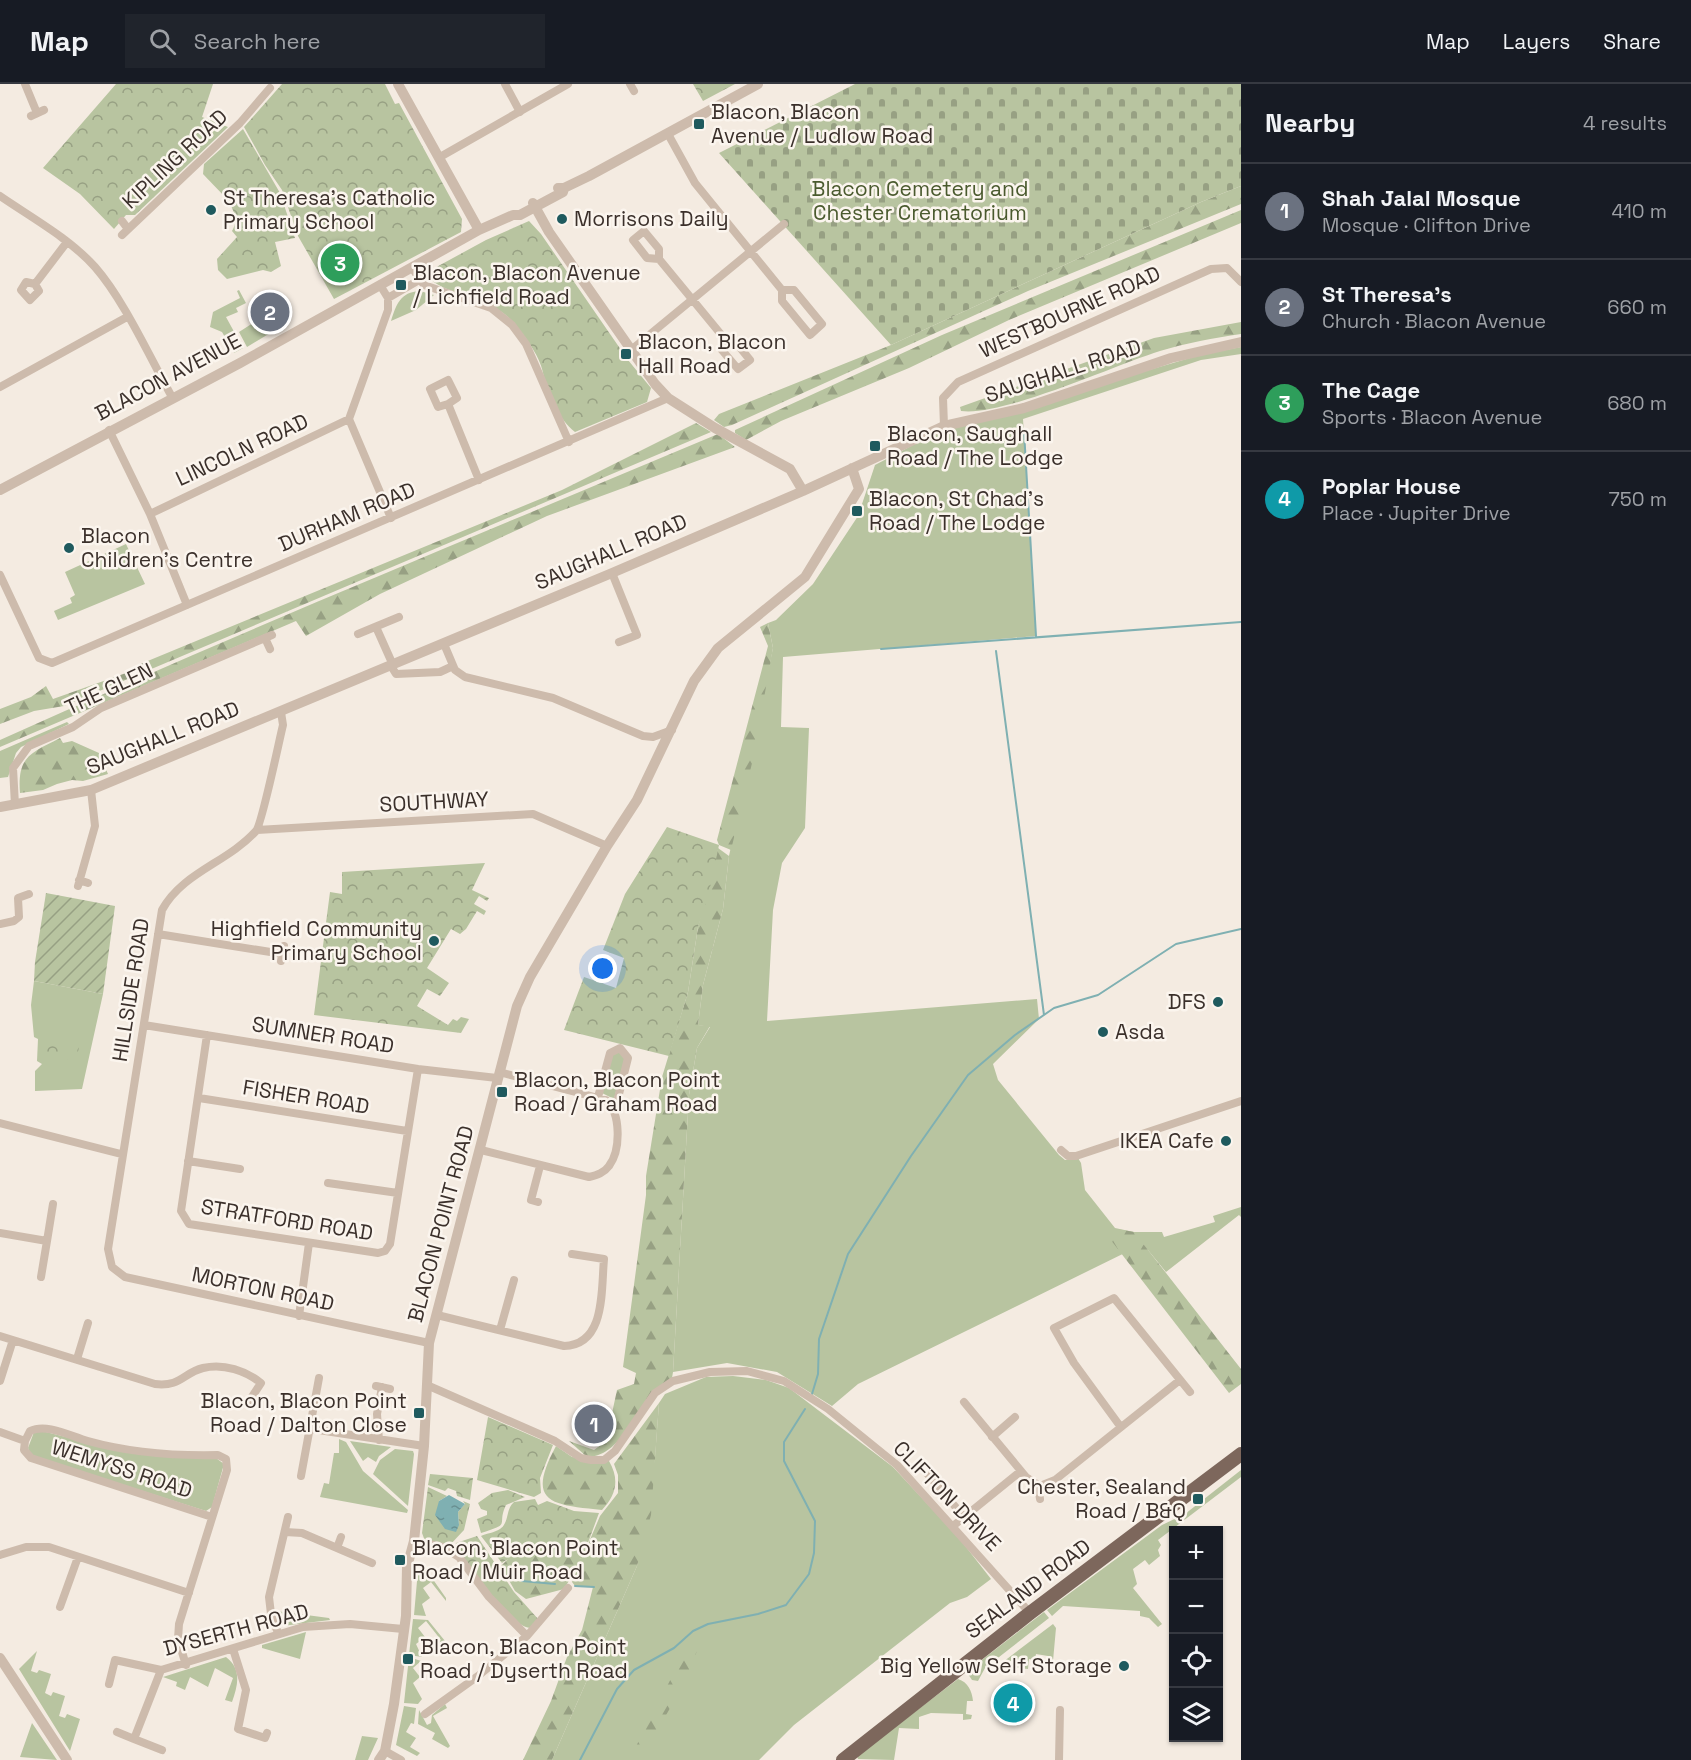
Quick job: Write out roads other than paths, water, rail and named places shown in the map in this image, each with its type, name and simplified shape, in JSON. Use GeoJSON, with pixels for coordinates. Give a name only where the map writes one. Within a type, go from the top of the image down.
{"type":"FeatureCollection","features":[{"type":"Feature","properties":{"kind":"main road","name":"SEALAND ROAD"},"geometry":{"type":"LineString","coordinates":[[843,1760],[1030,1613],[1241,1454]]}},
{"type":"Feature","properties":{"kind":"street"},"geometry":{"type":"LineString","coordinates":[[25,84],[37,113]]}},
{"type":"Feature","properties":{"kind":"street","name":"KIPLING ROAD"},"geometry":{"type":"LineString","coordinates":[[260,84],[272,86]]}},
{"type":"Feature","properties":{"kind":"street"},"geometry":{"type":"LineString","coordinates":[[398,84],[479,230]]}},
{"type":"Feature","properties":{"kind":"street"},"geometry":{"type":"LineString","coordinates":[[505,84],[520,112]]}},
{"type":"Feature","properties":{"kind":"street"},"geometry":{"type":"LineString","coordinates":[[440,157],[568,84]]}},
{"type":"Feature","properties":{"kind":"street","name":"BLACON AVENUE"},"geometry":{"type":"LineString","coordinates":[[0,490],[479,230],[531,206],[560,187],[564,188],[668,134],[758,84]]}},
{"type":"Feature","properties":{"kind":"street","name":"KIPLING ROAD"},"geometry":{"type":"LineString","coordinates":[[122,221],[125,232],[240,123],[272,86]]}},
{"type":"Feature","properties":{"kind":"street"},"geometry":{"type":"LineString","coordinates":[[668,134],[695,183],[782,290],[782,301],[810,335],[822,324],[794,290],[782,290]]}},
{"type":"Feature","properties":{"kind":"street"},"geometry":{"type":"LineString","coordinates":[[0,196],[67,242],[96,268],[115,294],[172,397]]}},
{"type":"Feature","properties":{"kind":"street"},"geometry":{"type":"LineString","coordinates":[[531,206],[631,350],[668,398],[715,428],[790,469],[803,491]]}},
{"type":"Feature","properties":{"kind":"street"},"geometry":{"type":"LineString","coordinates":[[631,350],[784,224]]}},
{"type":"Feature","properties":{"kind":"street"},"geometry":{"type":"LineString","coordinates":[[35,285],[67,242]]}},
{"type":"Feature","properties":{"kind":"street"},"geometry":{"type":"LineString","coordinates":[[659,259],[724,338]]}},
{"type":"Feature","properties":{"kind":"street"},"geometry":{"type":"LineString","coordinates":[[412,268],[424,285],[490,308],[512,325],[526,344],[569,442]]}},
{"type":"Feature","properties":{"kind":"street","name":"WESTBOURNE ROAD"},"geometry":{"type":"LineString","coordinates":[[944,426],[941,404],[943,398],[958,382],[1211,269],[1227,268],[1241,282]]}},
{"type":"Feature","properties":{"kind":"street"},"geometry":{"type":"LineString","coordinates":[[388,298],[419,280]]}},
{"type":"Feature","properties":{"kind":"street"},"geometry":{"type":"LineString","coordinates":[[380,285],[388,298],[388,310],[349,419],[391,518]]}},
{"type":"Feature","properties":{"kind":"street"},"geometry":{"type":"LineString","coordinates":[[0,387],[127,317]]}},
{"type":"Feature","properties":{"kind":"street","name":"SAUGHALL ROAD"},"geometry":{"type":"LineString","coordinates":[[0,807],[92,790],[612,573],[803,491],[944,426],[1024,408],[1171,358],[1241,342]]}},
{"type":"Feature","properties":{"kind":"street","name":"DURHAM ROAD"},"geometry":{"type":"LineString","coordinates":[[0,575],[39,658],[52,663],[668,398]]}},
{"type":"Feature","properties":{"kind":"street"},"geometry":{"type":"LineString","coordinates":[[448,404],[479,480]]}},
{"type":"Feature","properties":{"kind":"street","name":"LINCOLN ROAD"},"geometry":{"type":"LineString","coordinates":[[150,513],[349,419]]}},
{"type":"Feature","properties":{"kind":"street"},"geometry":{"type":"LineString","coordinates":[[109,430],[150,513],[187,604]]}},
{"type":"Feature","properties":{"kind":"street","name":"BLACON POINT ROAD"},"geometry":{"type":"LineString","coordinates":[[382,1755],[403,1629],[407,1567],[414,1541],[429,1386],[429,1343],[517,1006],[530,978],[606,846],[637,801],[694,681],[718,648],[805,577],[859,489],[852,468]]}},
{"type":"Feature","properties":{"kind":"street"},"geometry":{"type":"LineString","coordinates":[[612,573],[637,635],[619,642]]}},
{"type":"Feature","properties":{"kind":"street"},"geometry":{"type":"LineString","coordinates":[[358,634],[399,617]]}},
{"type":"Feature","properties":{"kind":"street"},"geometry":{"type":"LineString","coordinates":[[376,627],[396,674],[440,672],[453,666]]}},
{"type":"Feature","properties":{"kind":"street","name":"THE GLEN"},"geometry":{"type":"LineString","coordinates":[[15,805],[13,768],[17,759],[29,746],[74,727],[101,708],[268,637],[270,649]]}},
{"type":"Feature","properties":{"kind":"street"},"geometry":{"type":"LineString","coordinates":[[444,644],[453,666],[465,677],[553,698],[643,736],[670,733]]}},
{"type":"Feature","properties":{"kind":"street"},"geometry":{"type":"LineString","coordinates":[[258,830],[283,725],[280,712]]}},
{"type":"Feature","properties":{"kind":"street"},"geometry":{"type":"LineString","coordinates":[[82,883],[94,826],[92,790]]}},
{"type":"Feature","properties":{"kind":"street","name":"SOUTHWAY"},"geometry":{"type":"LineString","coordinates":[[258,830],[533,814],[606,846]]}},
{"type":"Feature","properties":{"kind":"street","name":"HILLSIDE ROAD"},"geometry":{"type":"LineString","coordinates":[[108,1249],[162,910],[171,894],[195,873],[228,854],[258,830]]}},
{"type":"Feature","properties":{"kind":"street"},"geometry":{"type":"LineString","coordinates":[[0,924],[19,917],[18,898],[29,894]]}},
{"type":"Feature","properties":{"kind":"street"},"geometry":{"type":"LineString","coordinates":[[158,934],[283,954]]}},
{"type":"Feature","properties":{"kind":"street","name":"SUMNER ROAD"},"geometry":{"type":"LineString","coordinates":[[144,1025],[418,1069],[498,1075],[598,1097],[613,1107]]}},
{"type":"Feature","properties":{"kind":"street","name":"STRATFORD ROAD"},"geometry":{"type":"LineString","coordinates":[[207,1035],[200,1098],[181,1211],[189,1224],[378,1253],[385,1251],[390,1244],[418,1069]]}},
{"type":"Feature","properties":{"kind":"street"},"geometry":{"type":"LineString","coordinates":[[481,1150],[589,1177],[606,1170],[614,1158],[618,1124],[613,1107],[617,1102],[628,1058],[623,1050],[615,1048],[610,1053],[598,1097]]}},
{"type":"Feature","properties":{"kind":"street","name":"FISHER ROAD"},"geometry":{"type":"LineString","coordinates":[[200,1098],[407,1131]]}},
{"type":"Feature","properties":{"kind":"street"},"geometry":{"type":"LineString","coordinates":[[1061,1150],[1068,1156],[1076,1156],[1241,1101]]}},
{"type":"Feature","properties":{"kind":"street"},"geometry":{"type":"LineString","coordinates":[[0,1123],[122,1154]]}},
{"type":"Feature","properties":{"kind":"street"},"geometry":{"type":"LineString","coordinates":[[188,1161],[240,1169]]}},
{"type":"Feature","properties":{"kind":"street"},"geometry":{"type":"LineString","coordinates":[[538,1202],[531,1200],[540,1166]]}},
{"type":"Feature","properties":{"kind":"street"},"geometry":{"type":"LineString","coordinates":[[328,1182],[398,1193]]}},
{"type":"Feature","properties":{"kind":"street"},"geometry":{"type":"LineString","coordinates":[[41,1277],[53,1204]]}},
{"type":"Feature","properties":{"kind":"street"},"geometry":{"type":"LineString","coordinates":[[0,1233],[47,1241]]}},
{"type":"Feature","properties":{"kind":"street"},"geometry":{"type":"LineString","coordinates":[[299,1316],[309,1243]]}},
{"type":"Feature","properties":{"kind":"street","name":"MORTON ROAD"},"geometry":{"type":"LineString","coordinates":[[108,1249],[112,1267],[125,1277],[429,1343]]}},
{"type":"Feature","properties":{"kind":"street"},"geometry":{"type":"LineString","coordinates":[[437,1315],[564,1346],[582,1342],[590,1335],[598,1320],[607,1259],[572,1254]]}},
{"type":"Feature","properties":{"kind":"street"},"geometry":{"type":"LineString","coordinates":[[500,1330],[514,1280]]}},
{"type":"Feature","properties":{"kind":"street"},"geometry":{"type":"LineString","coordinates":[[1120,1426],[1074,1364],[1054,1328],[1114,1298],[1190,1392]]}},
{"type":"Feature","properties":{"kind":"street"},"geometry":{"type":"LineString","coordinates":[[77,1359],[88,1323]]}},
{"type":"Feature","properties":{"kind":"street"},"geometry":{"type":"LineString","coordinates":[[0,1335],[155,1384],[168,1385],[181,1382],[203,1368],[240,1370],[261,1383],[248,1403]]}},
{"type":"Feature","properties":{"kind":"street"},"geometry":{"type":"LineString","coordinates":[[0,1381],[13,1340]]}},
{"type":"Feature","properties":{"kind":"street","name":"CLIFTON DRIVE"},"geometry":{"type":"LineString","coordinates":[[429,1386],[555,1441],[581,1458],[604,1460],[615,1451],[655,1393],[664,1385],[710,1372],[747,1371],[784,1381],[828,1409],[897,1465],[1030,1613]]}},
{"type":"Feature","properties":{"kind":"street"},"geometry":{"type":"LineString","coordinates":[[301,1476],[312,1429],[319,1378]]}},
{"type":"Feature","properties":{"kind":"street"},"geometry":{"type":"LineString","coordinates":[[964,1402],[1021,1471],[1038,1485],[1047,1485],[1180,1380]]}},
{"type":"Feature","properties":{"kind":"street"},"geometry":{"type":"LineString","coordinates":[[379,1440],[377,1414],[383,1387]]}},
{"type":"Feature","properties":{"kind":"street"},"geometry":{"type":"LineString","coordinates":[[992,1437],[1015,1417]]}},
{"type":"Feature","properties":{"kind":"street"},"geometry":{"type":"LineString","coordinates":[[25,1441],[30,1431],[44,1427],[91,1442],[145,1453],[218,1455],[226,1459],[227,1470],[179,1624],[178,1638],[186,1665]]}},
{"type":"Feature","properties":{"kind":"street"},"geometry":{"type":"LineString","coordinates":[[312,1429],[424,1446]]}},
{"type":"Feature","properties":{"kind":"street","name":"WEMYSS ROAD"},"geometry":{"type":"LineString","coordinates":[[0,1432],[25,1441],[24,1450],[31,1458],[212,1517]]}},
{"type":"Feature","properties":{"kind":"street"},"geometry":{"type":"LineString","coordinates":[[925,1471],[964,1517]]}},
{"type":"Feature","properties":{"kind":"street"},"geometry":{"type":"LineString","coordinates":[[953,1526],[1021,1471]]}},
{"type":"Feature","properties":{"kind":"street"},"geometry":{"type":"LineString","coordinates":[[1038,1485],[1040,1499]]}},
{"type":"Feature","properties":{"kind":"street"},"geometry":{"type":"LineString","coordinates":[[278,1633],[271,1614],[269,1597],[288,1518]]}},
{"type":"Feature","properties":{"kind":"street"},"geometry":{"type":"LineString","coordinates":[[285,1532],[302,1533],[368,1558]]}},
{"type":"Feature","properties":{"kind":"street"},"geometry":{"type":"LineString","coordinates":[[337,1548],[341,1537]]}},
{"type":"Feature","properties":{"kind":"street"},"geometry":{"type":"LineString","coordinates":[[414,1541],[443,1547],[459,1557],[489,1597],[527,1636]]}},
{"type":"Feature","properties":{"kind":"street"},"geometry":{"type":"LineString","coordinates":[[0,1555],[42,1546],[189,1593]]}},
{"type":"Feature","properties":{"kind":"street"},"geometry":{"type":"LineString","coordinates":[[60,1607],[78,1557]]}},
{"type":"Feature","properties":{"kind":"street"},"geometry":{"type":"LineString","coordinates":[[426,1715],[527,1636],[568,1588]]}},
{"type":"Feature","properties":{"kind":"street","name":"DYSERTH ROAD"},"geometry":{"type":"LineString","coordinates":[[109,1684],[115,1656],[161,1670],[186,1665],[278,1633],[333,1624],[403,1629]]}},
{"type":"Feature","properties":{"kind":"street"},"geometry":{"type":"LineString","coordinates":[[234,1649],[246,1690],[234,1728],[265,1738],[267,1732]]}},
{"type":"Feature","properties":{"kind":"street"},"geometry":{"type":"LineString","coordinates":[[0,1658],[67,1760]]}},
{"type":"Feature","properties":{"kind":"street"},"geometry":{"type":"LineString","coordinates":[[134,1739],[161,1670]]}},
{"type":"Feature","properties":{"kind":"street"},"geometry":{"type":"LineString","coordinates":[[1059,1760],[1060,1710]]}},
{"type":"Feature","properties":{"kind":"street"},"geometry":{"type":"LineString","coordinates":[[117,1732],[162,1750]]}},
{"type":"Feature","properties":{"kind":"street"},"geometry":{"type":"LineString","coordinates":[[382,1755],[401,1760]]}},
{"type":"Feature","properties":{"kind":"water"},"geometry":{"type":"Polygon","coordinates":[[[449,1495],[465,1504],[458,1512],[459,1525],[456,1532],[445,1529],[435,1515],[439,1501],[449,1495]]]}},
{"type":"Feature","properties":{"kind":"waterway"},"geometry":{"type":"LineString","coordinates":[[1024,431],[1036,636]]}},
{"type":"Feature","properties":{"kind":"waterway"},"geometry":{"type":"LineString","coordinates":[[881,649],[1241,622]]}},
{"type":"Feature","properties":{"kind":"waterway"},"geometry":{"type":"LineString","coordinates":[[996,651],[1044,1015]]}},
{"type":"Feature","properties":{"kind":"waterway"},"geometry":{"type":"LineString","coordinates":[[812,1394],[818,1374],[819,1339],[848,1254],[911,1156],[968,1075],[1015,1035],[1054,1008],[1098,995],[1176,944],[1241,929]]}},
{"type":"Feature","properties":{"kind":"waterway"},"geometry":{"type":"LineString","coordinates":[[580,1760],[617,1689],[634,1670],[674,1648],[693,1631],[708,1624],[758,1614],[786,1605],[809,1574],[814,1553],[815,1521],[784,1461],[784,1442],[805,1409]]}},
{"type":"Feature","properties":{"kind":"waterway"},"geometry":{"type":"LineString","coordinates":[[522,1581],[555,1584]]}},
{"type":"Feature","properties":{"kind":"waterway"},"geometry":{"type":"LineString","coordinates":[[575,1586],[594,1587]]}},
{"type":"Feature","properties":{"kind":"place","name":"Blacon, Blacon Avenue / Ludlow Road"},"geometry":{"type":"Point","coordinates":[699,124]}},
{"type":"Feature","properties":{"kind":"place","name":"St Theresa's Catholic Primary School"},"geometry":{"type":"Point","coordinates":[211,210]}},
{"type":"Feature","properties":{"kind":"place","name":"Morrisons Daily"},"geometry":{"type":"Point","coordinates":[562,219]}},
{"type":"Feature","properties":{"kind":"place","name":"The Cage"},"geometry":{"type":"Point","coordinates":[340,263]}},
{"type":"Feature","properties":{"kind":"place","name":"Blacon, Blacon Avenue / Lichfield Road"},"geometry":{"type":"Point","coordinates":[401,285]}},
{"type":"Feature","properties":{"kind":"place","name":"St Theresa's"},"geometry":{"type":"Point","coordinates":[270,312]}},
{"type":"Feature","properties":{"kind":"place","name":"Blacon, Blacon Hall Road"},"geometry":{"type":"Point","coordinates":[626,354]}},
{"type":"Feature","properties":{"kind":"place","name":"Blacon, Saughall Road / The Lodge"},"geometry":{"type":"Point","coordinates":[875,446]}},
{"type":"Feature","properties":{"kind":"place","name":"Blacon, St Chad's Road / The Lodge"},"geometry":{"type":"Point","coordinates":[857,511]}},
{"type":"Feature","properties":{"kind":"place","name":"Blacon Children's Centre"},"geometry":{"type":"Point","coordinates":[69,548]}},
{"type":"Feature","properties":{"kind":"place","name":"Highfield Community Primary School"},"geometry":{"type":"Point","coordinates":[434,941]}},
{"type":"Feature","properties":{"kind":"place","name":"DFS"},"geometry":{"type":"Point","coordinates":[1218,1002]}},
{"type":"Feature","properties":{"kind":"place","name":"Asda"},"geometry":{"type":"Point","coordinates":[1103,1032]}},
{"type":"Feature","properties":{"kind":"place","name":"Blacon, Blacon Point Road / Graham Road"},"geometry":{"type":"Point","coordinates":[502,1092]}},
{"type":"Feature","properties":{"kind":"place","name":"IKEA Cafe"},"geometry":{"type":"Point","coordinates":[1226,1141]}},
{"type":"Feature","properties":{"kind":"place","name":"Blacon, Blacon Point Road / Dalton Close"},"geometry":{"type":"Point","coordinates":[419,1413]}},
{"type":"Feature","properties":{"kind":"place","name":"Shah Jalal Mosque"},"geometry":{"type":"Point","coordinates":[594,1424]}},
{"type":"Feature","properties":{"kind":"place","name":"Chester, Sealand Road / B&Q"},"geometry":{"type":"Point","coordinates":[1198,1499]}},
{"type":"Feature","properties":{"kind":"place","name":"Blacon, Blacon Point Road / Muir Road"},"geometry":{"type":"Point","coordinates":[400,1560]}},
{"type":"Feature","properties":{"kind":"place","name":"Blacon, Blacon Point Road / Dyserth Road"},"geometry":{"type":"Point","coordinates":[408,1659]}},
{"type":"Feature","properties":{"kind":"place","name":"Big Yellow Self Storage"},"geometry":{"type":"Point","coordinates":[1124,1666]}},
{"type":"Feature","properties":{"kind":"place","name":"Poplar House"},"geometry":{"type":"Point","coordinates":[1013,1703]}},
{"type":"Feature","properties":{"kind":"park label","name":"Blacon Cemetery and Chester Crematorium"},"geometry":{"type":"Point","coordinates":[920,201]}}]}
